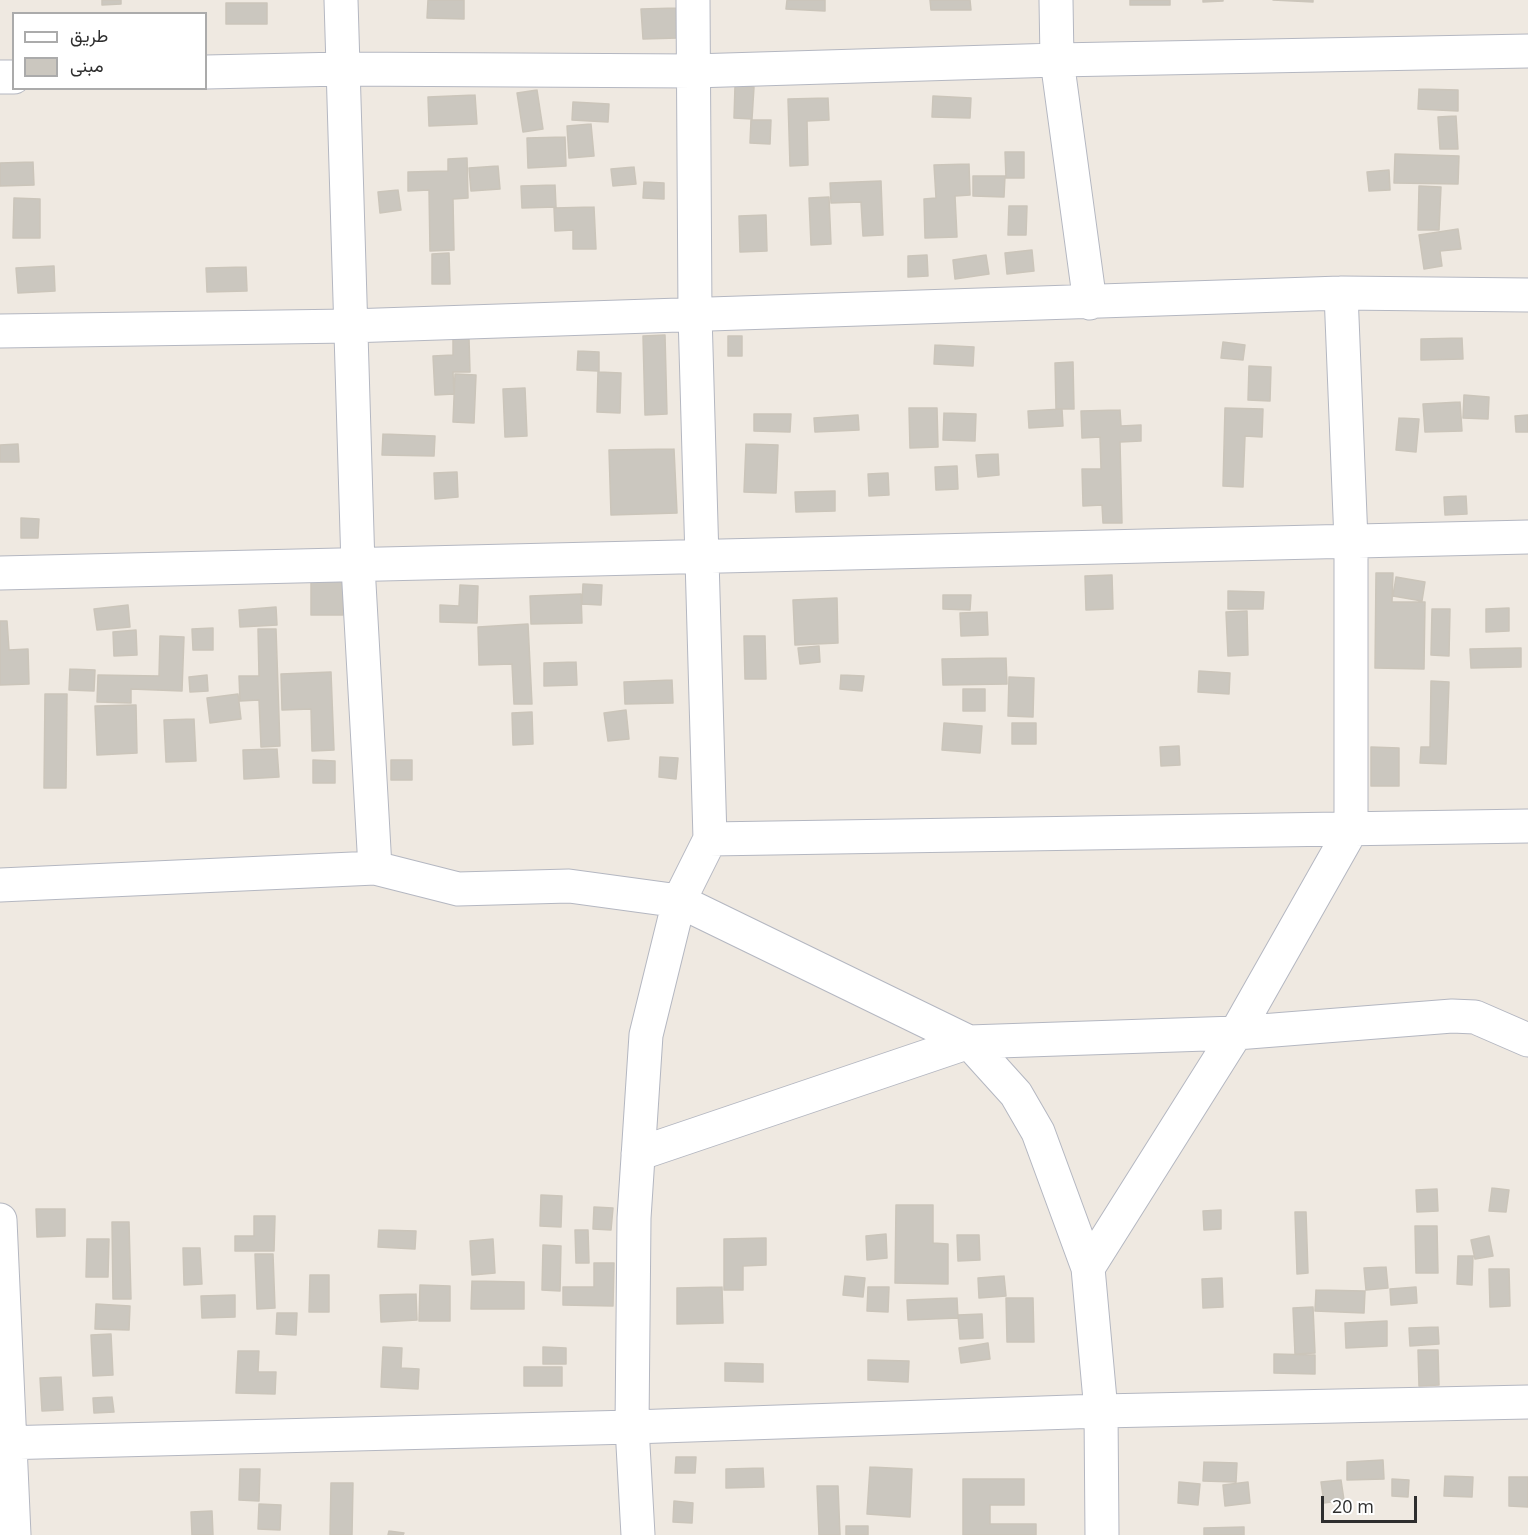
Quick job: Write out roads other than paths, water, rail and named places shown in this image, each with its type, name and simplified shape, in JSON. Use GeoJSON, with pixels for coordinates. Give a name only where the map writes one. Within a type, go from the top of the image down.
{"type":"FeatureCollection","features":[{"type":"Feature","properties":{"kind":"street"},"geometry":{"type":"LineString","coordinates":[[341,0],[358,566],[375,868]]}},
{"type":"Feature","properties":{"kind":"street"},"geometry":{"type":"LineString","coordinates":[[638,1535],[633,1427],[634,1218],[646,1035],[679,901],[710,839],[696,314],[693,0]]}},
{"type":"Feature","properties":{"kind":"street"},"geometry":{"type":"LineString","coordinates":[[1056,0],[1057,60],[1090,303]]}},
{"type":"Feature","properties":{"kind":"street"},"geometry":{"type":"LineString","coordinates":[[207,72],[343,69],[693,71],[1057,60],[1528,51]]}},
{"type":"Feature","properties":{"kind":"street"},"geometry":{"type":"LineString","coordinates":[[1088,1268],[1236,1033],[1351,830],[1351,541],[1341,293]]}},
{"type":"Feature","properties":{"kind":"street"},"geometry":{"type":"LineString","coordinates":[[0,331],[349,326],[1341,293],[1528,295]]}},
{"type":"Feature","properties":{"kind":"street"},"geometry":{"type":"LineString","coordinates":[[0,573],[1528,537]]}},
{"type":"Feature","properties":{"kind":"street"},"geometry":{"type":"LineString","coordinates":[[710,839],[1528,826]]}},
{"type":"Feature","properties":{"kind":"street"},"geometry":{"type":"LineString","coordinates":[[0,885],[375,868],[458,889],[569,886],[679,901],[969,1042],[1016,1094],[1038,1132],[1088,1268],[1101,1411],[1102,1535]]}},
{"type":"Feature","properties":{"kind":"street"},"geometry":{"type":"LineString","coordinates":[[638,1154],[969,1042],[1236,1033],[1452,1016],[1475,1017],[1494,1023],[1528,1040]]}},
{"type":"Feature","properties":{"kind":"street"},"geometry":{"type":"LineString","coordinates":[[0,1220],[5,1443],[14,1535]]}},
{"type":"Feature","properties":{"kind":"street"},"geometry":{"type":"LineString","coordinates":[[5,1443],[633,1427],[1101,1411],[1528,1402]]}}]}
